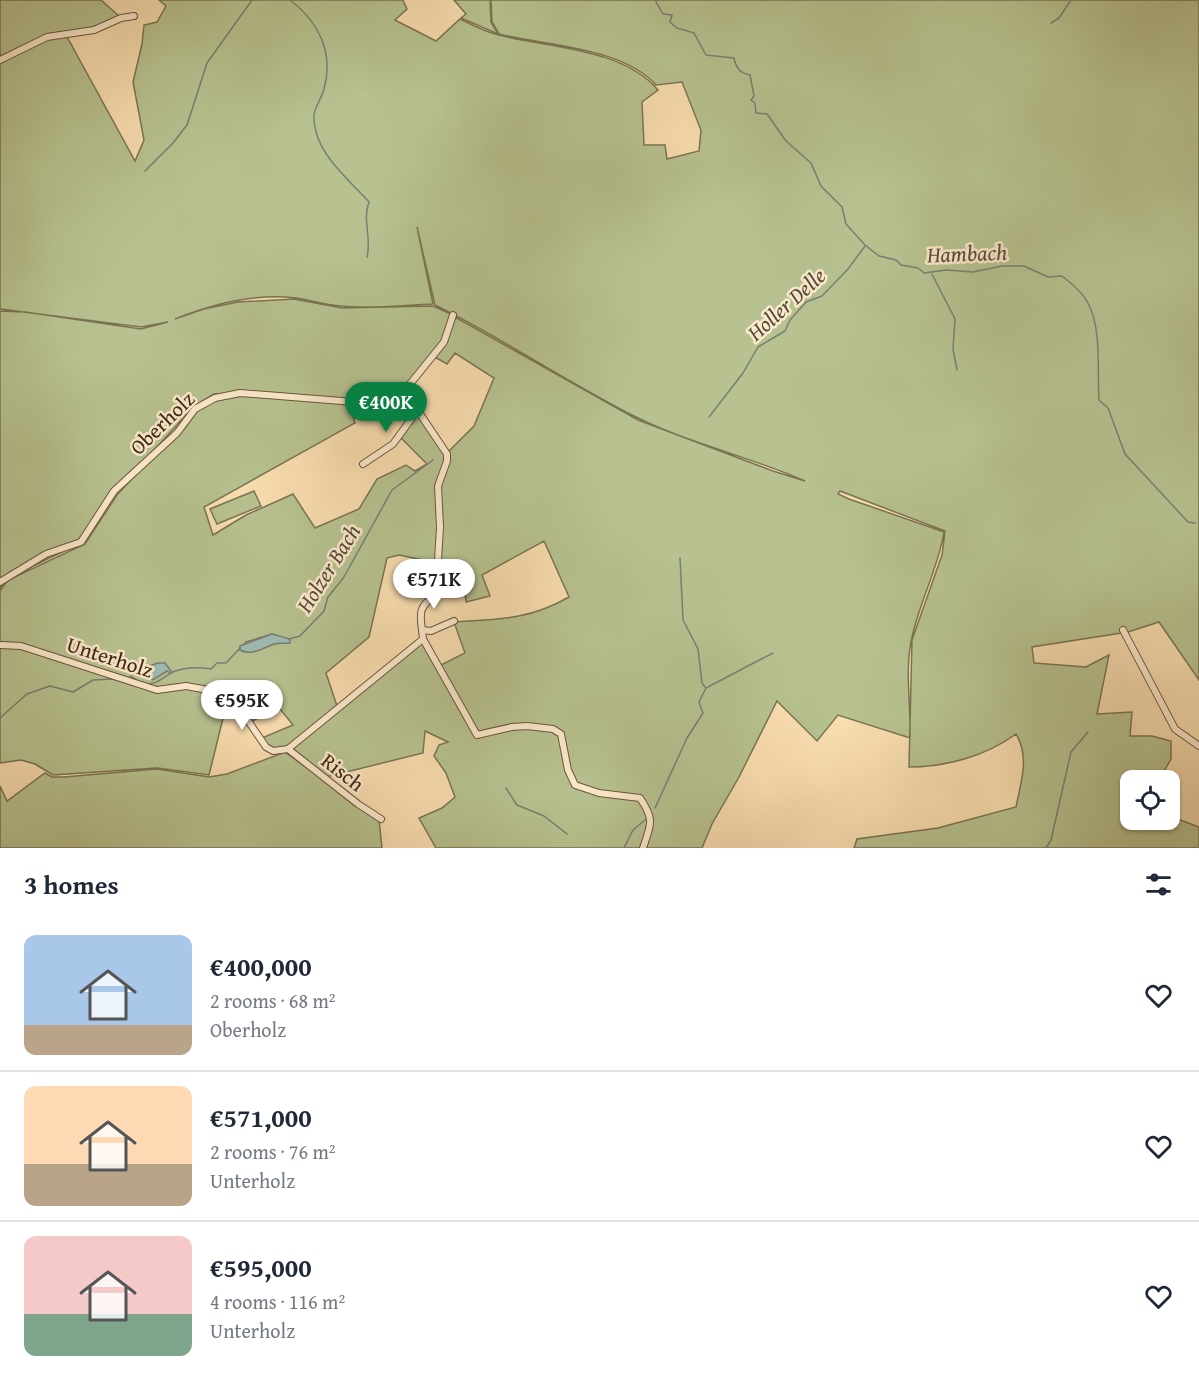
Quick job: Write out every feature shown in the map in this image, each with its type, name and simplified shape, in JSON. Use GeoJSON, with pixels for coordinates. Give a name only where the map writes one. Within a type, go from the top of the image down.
{"type":"FeatureCollection","features":[{"type":"Feature","properties":{"kind":"street"},"geometry":{"type":"LineString","coordinates":[[0,60],[46,37],[93,30],[121,18],[134,16]]}},
{"type":"Feature","properties":{"kind":"street"},"geometry":{"type":"LineString","coordinates":[[453,315],[447,337],[406,389],[417,411],[447,454],[438,486],[440,527],[436,594],[423,604],[420,611],[423,639],[477,735],[512,727],[553,729],[561,734],[568,770],[575,785],[599,793],[640,798],[649,811],[652,822],[643,848]]}},
{"type":"Feature","properties":{"kind":"street","name":"Oberholz"},"geometry":{"type":"LineString","coordinates":[[0,582],[46,554],[81,542],[114,491],[177,433],[195,409],[215,398],[240,393],[354,402],[410,399]]}},
{"type":"Feature","properties":{"kind":"street"},"geometry":{"type":"LineString","coordinates":[[363,464],[393,444],[417,411]]}},
{"type":"Feature","properties":{"kind":"street"},"geometry":{"type":"LineString","coordinates":[[422,630],[431,631],[454,621]]}},
{"type":"Feature","properties":{"kind":"street"},"geometry":{"type":"LineString","coordinates":[[1123,630],[1175,729],[1199,746]]}},
{"type":"Feature","properties":{"kind":"street"},"geometry":{"type":"LineString","coordinates":[[288,749],[423,639]]}},
{"type":"Feature","properties":{"kind":"street","name":"Unterholz"},"geometry":{"type":"LineString","coordinates":[[0,645],[21,646],[157,690],[186,686],[219,692],[229,697],[240,709],[266,747],[273,750],[288,749]]}},
{"type":"Feature","properties":{"kind":"street","name":"Risch"},"geometry":{"type":"LineString","coordinates":[[288,749],[357,804],[381,819]]}},
{"type":"Feature","properties":{"kind":"green space"},"geometry":{"type":"Polygon","coordinates":[[[0,0],[101,0],[120,17],[93,29],[47,37],[0,59],[0,0]]]}},
{"type":"Feature","properties":{"kind":"green space"},"geometry":{"type":"Polygon","coordinates":[[[159,0],[403,0],[407,9],[395,20],[436,41],[460,19],[494,34],[605,58],[643,76],[658,90],[642,102],[644,145],[665,145],[667,159],[699,151],[701,130],[682,82],[656,85],[641,72],[604,55],[499,34],[492,22],[491,0],[1199,0],[1199,680],[1159,622],[1128,632],[1032,647],[1034,663],[1086,667],[1109,655],[1097,714],[1132,712],[1130,736],[1152,736],[1171,741],[1171,759],[1165,770],[1120,770],[1120,830],[1180,830],[1180,820],[1199,827],[1199,848],[854,848],[857,839],[938,828],[1016,807],[1022,779],[1023,752],[1016,734],[992,748],[965,759],[937,765],[909,767],[910,738],[838,715],[817,741],[777,701],[739,777],[712,824],[702,848],[436,848],[419,818],[442,808],[455,797],[446,773],[434,756],[439,745],[448,742],[425,731],[423,753],[326,777],[294,754],[292,750],[294,746],[422,640],[437,667],[465,653],[454,622],[500,619],[527,614],[569,597],[544,541],[482,575],[490,596],[466,602],[463,574],[438,564],[441,528],[438,485],[448,461],[447,453],[474,426],[494,378],[455,353],[447,364],[433,356],[448,338],[455,317],[638,420],[679,435],[638,418],[486,332],[435,305],[417,227],[433,304],[352,307],[296,298],[265,297],[249,298],[204,309],[238,302],[294,299],[342,308],[433,306],[453,315],[443,342],[406,388],[383,401],[239,393],[214,394],[194,406],[115,494],[83,542],[6,579],[0,589],[0,311],[23,312],[0,309],[0,61],[47,38],[66,35],[135,161],[144,140],[133,82],[144,25],[157,22],[166,6],[159,0]],[[35,313],[141,329],[168,322],[141,327],[35,313]],[[679,435],[805,481],[764,465],[679,435]],[[840,491],[838,494],[849,499],[944,532],[914,628],[909,653],[910,724],[912,640],[942,555],[945,531],[840,491]],[[444,679],[476,735],[488,735],[521,727],[542,728],[555,732],[560,735],[567,770],[574,785],[599,794],[634,797],[600,792],[576,784],[569,770],[562,734],[555,728],[528,725],[477,734],[444,679]]]}},
{"type":"Feature","properties":{"kind":"green space"},"geometry":{"type":"Polygon","coordinates":[[[454,0],[490,0],[491,22],[498,34],[461,18],[466,14],[454,0]]]}},
{"type":"Feature","properties":{"kind":"green space"},"geometry":{"type":"Polygon","coordinates":[[[240,394],[349,403],[355,423],[204,507],[213,535],[246,515],[293,494],[315,528],[359,509],[377,479],[406,465],[415,471],[427,464],[400,437],[417,412],[446,455],[437,486],[439,527],[437,563],[399,555],[387,558],[369,637],[326,673],[337,706],[297,740],[280,748],[271,747],[262,738],[293,725],[276,704],[269,713],[252,721],[235,701],[202,687],[157,689],[20,644],[0,643],[0,591],[8,580],[85,544],[117,495],[196,409],[215,397],[240,394]],[[272,634],[246,642],[240,650],[253,652],[274,644],[289,643],[272,634]]]}},
{"type":"Feature","properties":{"kind":"green space"},"geometry":{"type":"Polygon","coordinates":[[[254,491],[261,506],[217,524],[210,509],[254,491]]]}},
{"type":"Feature","properties":{"kind":"green space"},"geometry":{"type":"Polygon","coordinates":[[[9,645],[156,691],[202,688],[228,698],[209,775],[157,768],[53,775],[35,764],[21,760],[0,763],[0,646],[9,645]]]}},
{"type":"Feature","properties":{"kind":"green space"},"geometry":{"type":"Polygon","coordinates":[[[285,752],[379,820],[382,848],[0,848],[0,786],[7,801],[45,773],[52,777],[64,777],[157,769],[209,777],[227,774],[285,752]]]}},
{"type":"Feature","properties":{"kind":"water"},"geometry":{"type":"Polygon","coordinates":[[[272,634],[290,639],[290,643],[274,644],[253,652],[240,650],[240,646],[272,634]]]}},
{"type":"Feature","properties":{"kind":"water"},"geometry":{"type":"Polygon","coordinates":[[[165,663],[170,673],[167,671],[153,680],[139,674],[136,670],[165,663]]]}},
{"type":"Feature","properties":{"kind":"waterway"},"geometry":{"type":"LineString","coordinates":[[145,171],[187,125],[207,63],[252,0]]}},
{"type":"Feature","properties":{"kind":"waterway"},"geometry":{"type":"LineString","coordinates":[[290,0],[309,18],[322,39],[327,76],[314,113],[314,124],[320,142],[331,161],[369,202],[366,216],[367,257]]}},
{"type":"Feature","properties":{"kind":"waterway","name":"Hambach"},"geometry":{"type":"LineString","coordinates":[[655,0],[663,14],[672,15],[670,22],[677,28],[694,33],[706,55],[734,58],[739,70],[750,75],[754,96],[751,100],[755,103],[756,113],[767,114],[786,141],[811,163],[821,186],[842,207],[846,224],[865,245],[879,256],[896,260],[901,265],[918,268],[924,273],[946,270],[973,272],[1002,266],[1024,266],[1048,277],[1062,276],[1076,288],[1088,303],[1095,325],[1099,400],[1108,408],[1125,454],[1188,522],[1195,523]]}},
{"type":"Feature","properties":{"kind":"waterway"},"geometry":{"type":"LineString","coordinates":[[1051,23],[1059,18],[1071,0]]}},
{"type":"Feature","properties":{"kind":"waterway","name":"Holler Delle"},"geometry":{"type":"LineString","coordinates":[[709,417],[743,373],[758,347],[785,331],[790,320],[806,302],[822,296],[848,269],[865,246]]}},
{"type":"Feature","properties":{"kind":"waterway"},"geometry":{"type":"LineString","coordinates":[[932,274],[955,319],[953,349],[957,370]]}},
{"type":"Feature","properties":{"kind":"waterway","name":"Holzer Bach"},"geometry":{"type":"LineString","coordinates":[[289,639],[300,636],[324,611],[328,597],[344,577],[392,490],[433,460]]}},
{"type":"Feature","properties":{"kind":"waterway"},"geometry":{"type":"LineString","coordinates":[[680,558],[683,620],[698,649],[702,683],[705,687]]}},
{"type":"Feature","properties":{"kind":"waterway","name":"Holzer Bach"},"geometry":{"type":"LineString","coordinates":[[148,684],[183,669],[211,669],[217,663],[226,663],[240,648]]}},
{"type":"Feature","properties":{"kind":"waterway"},"geometry":{"type":"LineString","coordinates":[[655,808],[687,738],[703,713],[699,702],[706,688],[773,653]]}},
{"type":"Feature","properties":{"kind":"waterway","name":"Holzer Bach"},"geometry":{"type":"LineString","coordinates":[[130,676],[138,681]]}},
{"type":"Feature","properties":{"kind":"waterway","name":"Holzer Bach"},"geometry":{"type":"LineString","coordinates":[[0,718],[27,694],[50,686],[73,692],[93,680],[115,679]]}},
{"type":"Feature","properties":{"kind":"waterway"},"geometry":{"type":"LineString","coordinates":[[1046,848],[1051,840],[1071,752],[1088,732]]}},
{"type":"Feature","properties":{"kind":"waterway"},"geometry":{"type":"LineString","coordinates":[[506,788],[517,805],[544,816],[567,834]]}},
{"type":"Feature","properties":{"kind":"waterway"},"geometry":{"type":"LineString","coordinates":[[624,848],[633,830],[645,820]]}}]}
